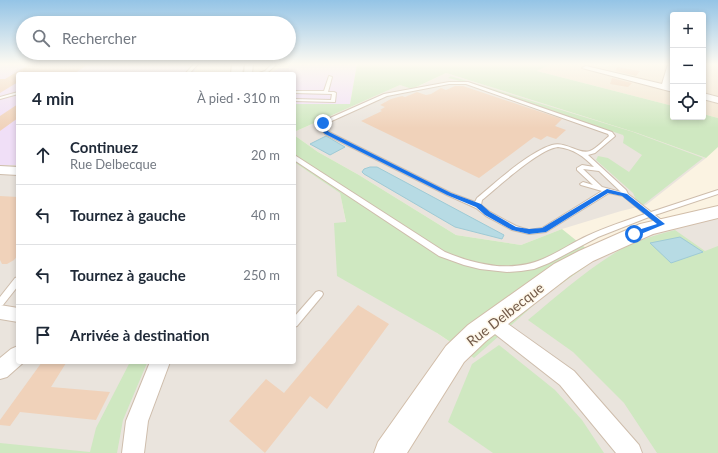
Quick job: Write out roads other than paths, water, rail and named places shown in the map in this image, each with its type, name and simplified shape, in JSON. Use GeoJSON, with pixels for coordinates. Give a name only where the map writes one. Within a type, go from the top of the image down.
{"type":"FeatureCollection","features":[{"type":"Feature","properties":{"kind":"street"},"geometry":{"type":"LineString","coordinates":[[657,85],[669,88]]}},
{"type":"Feature","properties":{"kind":"street"},"geometry":{"type":"LineString","coordinates":[[706,97],[718,100]]}},
{"type":"Feature","properties":{"kind":"street"},"geometry":{"type":"LineString","coordinates":[[0,170],[16,171]]}},
{"type":"Feature","properties":{"kind":"street","name":"Rue Delbecque"},"geometry":{"type":"LineString","coordinates":[[389,453],[455,354],[477,332],[562,270],[586,256],[634,234],[656,220],[718,202]]}},
{"type":"Feature","properties":{"kind":"street","name":"Rue Delbecque"},"geometry":{"type":"LineString","coordinates":[[656,220],[696,218],[718,212]]}},
{"type":"Feature","properties":{"kind":"street"},"geometry":{"type":"LineString","coordinates":[[0,312],[16,315]]}},
{"type":"Feature","properties":{"kind":"street"},"geometry":{"type":"LineString","coordinates":[[492,322],[566,378],[631,453]]}},
{"type":"Feature","properties":{"kind":"street"},"geometry":{"type":"LineString","coordinates":[[0,370],[16,356]]}},
{"type":"Feature","properties":{"kind":"street"},"geometry":{"type":"LineString","coordinates":[[133,453],[137,420],[159,364]]}},
{"type":"Feature","properties":{"kind":"lane"},"geometry":{"type":"LineString","coordinates":[[326,92],[328,85]]}},
{"type":"Feature","properties":{"kind":"lane"},"geometry":{"type":"LineString","coordinates":[[437,85],[386,94],[323,123],[322,129],[327,133],[449,194],[478,206],[488,214],[514,228],[529,232],[544,230],[604,190]]}},
{"type":"Feature","properties":{"kind":"lane"},"geometry":{"type":"LineString","coordinates":[[470,85],[610,133],[612,136],[594,152],[584,154]]}},
{"type":"Feature","properties":{"kind":"lane"},"geometry":{"type":"LineString","coordinates":[[296,92],[334,93],[333,101],[296,100]]}},
{"type":"Feature","properties":{"kind":"lane"},"geometry":{"type":"LineString","coordinates":[[0,98],[16,94]]}},
{"type":"Feature","properties":{"kind":"lane"},"geometry":{"type":"LineString","coordinates":[[0,98],[16,98]]}},
{"type":"Feature","properties":{"kind":"lane"},"geometry":{"type":"LineString","coordinates":[[478,206],[479,199],[534,157],[554,146],[563,146],[584,154],[624,191],[624,195]]}},
{"type":"Feature","properties":{"kind":"lane"},"geometry":{"type":"LineString","coordinates":[[296,158],[442,254],[464,263],[508,269],[534,265],[603,232],[656,220],[718,192]]}},
{"type":"Feature","properties":{"kind":"lane"},"geometry":{"type":"LineString","coordinates":[[600,170],[589,167],[582,167],[579,169],[604,190]]}},
{"type":"Feature","properties":{"kind":"lane"},"geometry":{"type":"LineString","coordinates":[[583,184],[624,195],[656,220]]}},
{"type":"Feature","properties":{"kind":"lane"},"geometry":{"type":"LineString","coordinates":[[0,303],[16,283]]}},
{"type":"Feature","properties":{"kind":"lane"},"geometry":{"type":"LineString","coordinates":[[296,321],[319,294]]}},
{"type":"Feature","properties":{"kind":"water"},"geometry":{"type":"Polygon","coordinates":[[[326,136],[345,147],[330,155],[310,144],[326,136]]]}},
{"type":"Feature","properties":{"kind":"water"},"geometry":{"type":"Polygon","coordinates":[[[377,167],[504,235],[502,239],[455,227],[362,172],[364,169],[377,167]]]}},
{"type":"Feature","properties":{"kind":"water"},"geometry":{"type":"Polygon","coordinates":[[[680,237],[703,252],[671,263],[650,243],[680,237]]]}}]}
